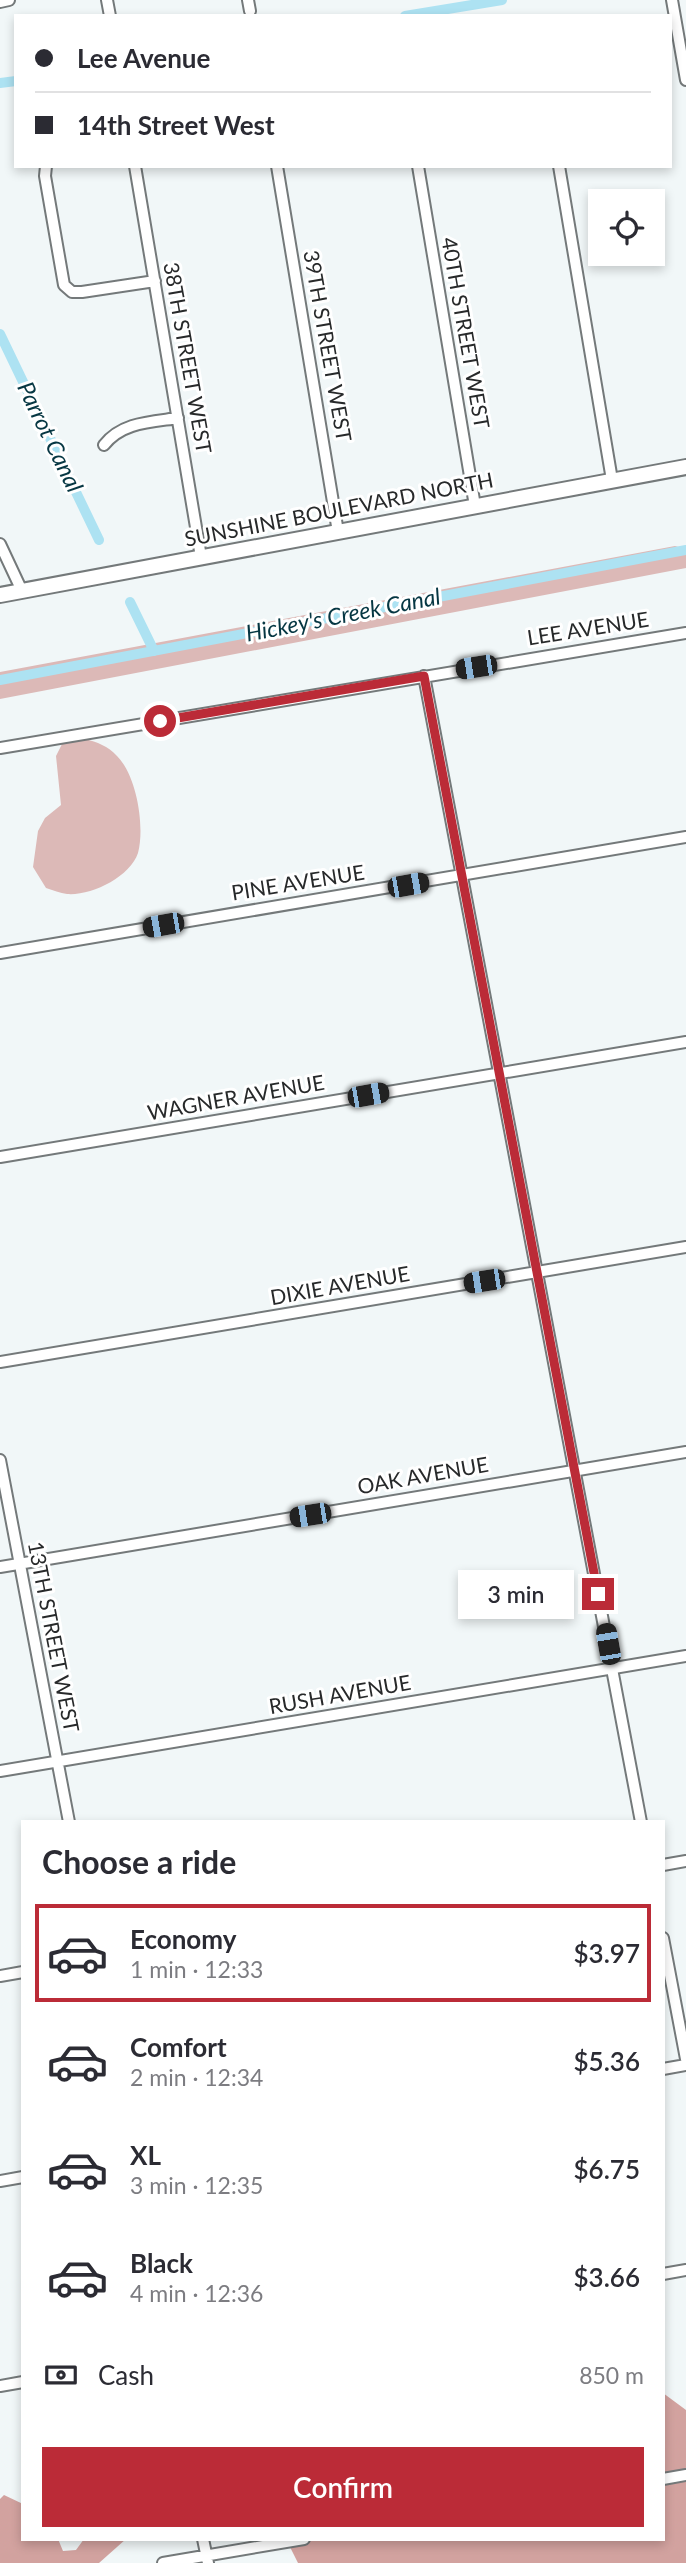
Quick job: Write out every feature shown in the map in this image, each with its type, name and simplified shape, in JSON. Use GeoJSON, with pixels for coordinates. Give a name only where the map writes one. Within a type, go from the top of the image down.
{"type":"FeatureCollection","features":[{"type":"Feature","properties":{"kind":"street"},"geometry":{"type":"LineString","coordinates":[[0,2],[9,0]]}},
{"type":"Feature","properties":{"kind":"street"},"geometry":{"type":"LineString","coordinates":[[672,0],[686,80]]}},
{"type":"Feature","properties":{"kind":"street"},"geometry":{"type":"LineString","coordinates":[[47,168],[45,176],[64,285],[72,292],[82,292],[155,281]]}},
{"type":"Feature","properties":{"kind":"street","name":"38TH STREET WEST"},"geometry":{"type":"LineString","coordinates":[[135,168],[201,557]]}},
{"type":"Feature","properties":{"kind":"street","name":"39TH STREET WEST"},"geometry":{"type":"LineString","coordinates":[[277,168],[338,531]]}},
{"type":"Feature","properties":{"kind":"street","name":"40TH STREET WEST"},"geometry":{"type":"LineString","coordinates":[[418,168],[475,506]]}},
{"type":"Feature","properties":{"kind":"street"},"geometry":{"type":"LineString","coordinates":[[559,168],[612,480]]}},
{"type":"Feature","properties":{"kind":"street"},"geometry":{"type":"LineString","coordinates":[[104,445],[111,436],[130,426],[178,418]]}},
{"type":"Feature","properties":{"kind":"street","name":"SUNSHINE BOULEVARD NORTH"},"geometry":{"type":"LineString","coordinates":[[0,595],[686,467]]}},
{"type":"Feature","properties":{"kind":"street"},"geometry":{"type":"LineString","coordinates":[[0,544],[22,591]]}},
{"type":"Feature","properties":{"kind":"street","name":"LEE AVENUE"},"geometry":{"type":"LineString","coordinates":[[0,748],[686,633]]}},
{"type":"Feature","properties":{"kind":"street"},"geometry":{"type":"LineString","coordinates":[[424,676],[641,1820]]}},
{"type":"Feature","properties":{"kind":"street","name":"PINE AVENUE"},"geometry":{"type":"LineString","coordinates":[[0,953],[686,837]]}},
{"type":"Feature","properties":{"kind":"street","name":"WAGNER AVENUE"},"geometry":{"type":"LineString","coordinates":[[0,1157],[686,1042]]}},
{"type":"Feature","properties":{"kind":"street","name":"DIXIE AVENUE"},"geometry":{"type":"LineString","coordinates":[[0,1362],[686,1247]]}},
{"type":"Feature","properties":{"kind":"street","name":"OAK AVENUE"},"geometry":{"type":"LineString","coordinates":[[0,1567],[686,1452]]}},
{"type":"Feature","properties":{"kind":"street","name":"13TH STREET WEST"},"geometry":{"type":"LineString","coordinates":[[0,1460],[69,1820]]}},
{"type":"Feature","properties":{"kind":"street","name":"RUSH AVENUE"},"geometry":{"type":"LineString","coordinates":[[0,1771],[686,1656]]}},
{"type":"Feature","properties":{"kind":"street"},"geometry":{"type":"LineString","coordinates":[[665,1865],[686,1861]]}},
{"type":"Feature","properties":{"kind":"street"},"geometry":{"type":"LineString","coordinates":[[665,1949],[686,2059]]}},
{"type":"Feature","properties":{"kind":"street"},"geometry":{"type":"LineString","coordinates":[[0,1976],[21,1972]]}},
{"type":"Feature","properties":{"kind":"street"},"geometry":{"type":"LineString","coordinates":[[665,2069],[686,2065]]}},
{"type":"Feature","properties":{"kind":"street"},"geometry":{"type":"LineString","coordinates":[[0,2181],[21,2177]]}},
{"type":"Feature","properties":{"kind":"street"},"geometry":{"type":"LineString","coordinates":[[665,2274],[686,2270]]}},
{"type":"Feature","properties":{"kind":"street"},"geometry":{"type":"LineString","coordinates":[[0,2386],[21,2382]]}},
{"type":"Feature","properties":{"kind":"street"},"geometry":{"type":"LineString","coordinates":[[665,2479],[686,2475]]}},
{"type":"Feature","properties":{"kind":"street"},"geometry":{"type":"LineString","coordinates":[[203,2541],[207,2559]]}},
{"type":"Feature","properties":{"kind":"street"},"geometry":{"type":"LineString","coordinates":[[163,2563],[207,2559],[294,2541]]}},
{"type":"Feature","properties":{"kind":"shaded area"},"geometry":{"type":"Polygon","coordinates":[[[675,546],[686,549],[686,568],[0,699],[0,672],[675,546]]]}},
{"type":"Feature","properties":{"kind":"shaded area"},"geometry":{"type":"Polygon","coordinates":[[[85,739],[114,753],[130,776],[138,802],[140,842],[134,862],[118,877],[87,892],[67,894],[46,888],[33,867],[38,831],[45,818],[61,805],[56,756],[62,744],[85,739]]]}},
{"type":"Feature","properties":{"kind":"shaded area"},"geometry":{"type":"Polygon","coordinates":[[[665,2394],[686,2410],[686,2563],[298,2563],[287,2541],[665,2541],[665,2394]]]}},
{"type":"Feature","properties":{"kind":"shaded area"},"geometry":{"type":"Polygon","coordinates":[[[4,2495],[21,2503],[21,2541],[59,2541],[63,2551],[76,2550],[83,2541],[124,2541],[99,2563],[0,2563],[0,2499],[4,2495]]]}},
{"type":"Feature","properties":{"kind":"waterway"},"geometry":{"type":"LineString","coordinates":[[417,14],[502,0]]}},
{"type":"Feature","properties":{"kind":"waterway"},"geometry":{"type":"LineString","coordinates":[[0,83],[14,81]]}},
{"type":"Feature","properties":{"kind":"waterway","name":"Parrot Canal"},"geometry":{"type":"LineString","coordinates":[[0,334],[99,540]]}},
{"type":"Feature","properties":{"kind":"waterway","name":"Hickey's Creek Canal"},"geometry":{"type":"LineString","coordinates":[[0,680],[686,550]]}},
{"type":"Feature","properties":{"kind":"waterway","name":"Parrot Canal"},"geometry":{"type":"LineString","coordinates":[[130,602],[154,651]]}},
{"type":"Feature","properties":{"kind":"route"},"geometry":{"type":"LineString","coordinates":[[160,721],[424,676],[598,1594]]}}]}
